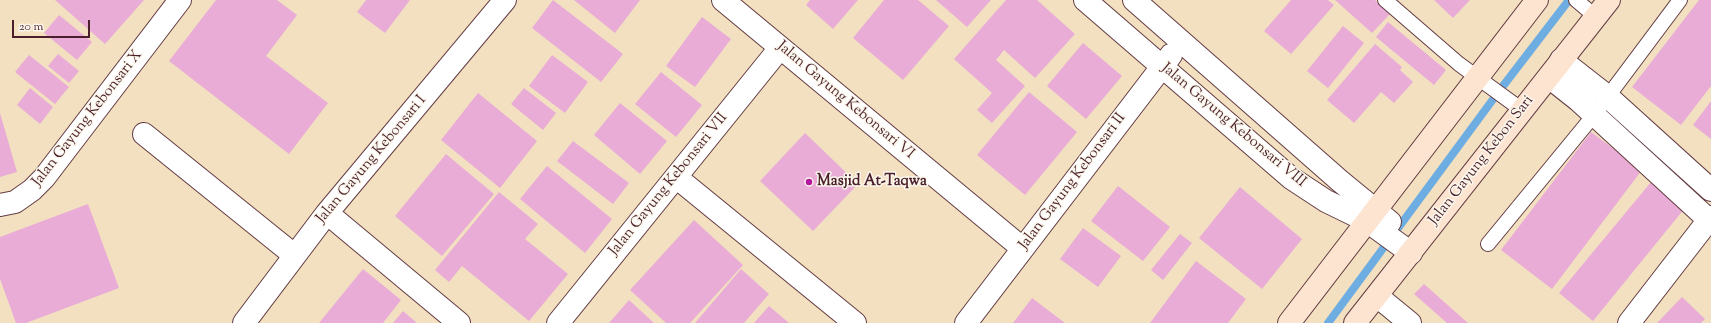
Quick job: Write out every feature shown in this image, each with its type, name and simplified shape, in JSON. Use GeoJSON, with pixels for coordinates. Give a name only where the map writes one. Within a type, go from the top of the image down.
{"type":"FeatureCollection","features":[{"type":"Feature","properties":{"kind":"main road"},"geometry":{"type":"LineString","coordinates":[[1289,323],[1376,220],[1482,81],[1537,0]]}},
{"type":"Feature","properties":{"kind":"main road","name":"Jalan Gayung Kebon Sari"},"geometry":{"type":"LineString","coordinates":[[1355,323],[1377,296],[1409,244],[1517,106],[1560,72],[1586,9],[1609,0]]}},
{"type":"Feature","properties":{"kind":"street","name":"Jalan Gayung Kebonsari X"},"geometry":{"type":"LineString","coordinates":[[0,205],[15,202],[32,190],[44,178],[180,0]]}},
{"type":"Feature","properties":{"kind":"street","name":"Jalan Gayung Kebonsari I"},"geometry":{"type":"LineString","coordinates":[[244,323],[327,213],[505,0]]}},
{"type":"Feature","properties":{"kind":"street","name":"Jalan Gayung Kebonsari VI"},"geometry":{"type":"LineString","coordinates":[[722,0],[1022,248]]}},
{"type":"Feature","properties":{"kind":"street","name":"Jalan Gayung Kebonsari VIII"},"geometry":{"type":"LineString","coordinates":[[1085,0],[1291,178],[1326,201],[1376,220]]}},
{"type":"Feature","properties":{"kind":"street","name":"Jalan Gayung Kebonsari VIII"},"geometry":{"type":"LineString","coordinates":[[1134,0],[1182,42],[1376,220],[1409,244]]}},
{"type":"Feature","properties":{"kind":"street","name":"Jalan Gayung Kebonsari II"},"geometry":{"type":"LineString","coordinates":[[966,323],[1022,248],[1182,42]]}},
{"type":"Feature","properties":{"kind":"street","name":"Jalan Gayung Kebonsari VII"},"geometry":{"type":"LineString","coordinates":[[558,323],[780,48]]}},
{"type":"Feature","properties":{"kind":"street"},"geometry":{"type":"LineString","coordinates":[[1560,72],[1592,93],[1711,190]]}},
{"type":"Feature","properties":{"kind":"street"},"geometry":{"type":"LineString","coordinates":[[1592,93],[1594,115],[1710,220],[1629,323]]}},
{"type":"Feature","properties":{"kind":"street"},"geometry":{"type":"LineString","coordinates":[[144,134],[294,255]]}},
{"type":"Feature","properties":{"kind":"street"},"geometry":{"type":"LineString","coordinates":[[676,177],[856,323]]}},
{"type":"Feature","properties":{"kind":"street"},"geometry":{"type":"LineString","coordinates":[[327,213],[459,323]]}},
{"type":"Feature","properties":{"kind":"street"},"geometry":{"type":"LineString","coordinates":[[1377,296],[1410,323]]}},
{"type":"Feature","properties":{"kind":"lane"},"geometry":{"type":"LineString","coordinates":[[1385,0],[1459,64],[1517,106]]}},
{"type":"Feature","properties":{"kind":"lane"},"geometry":{"type":"LineString","coordinates":[[1592,93],[1680,0]]}},
{"type":"Feature","properties":{"kind":"lane"},"geometry":{"type":"LineString","coordinates":[[1488,244],[1594,115]]}},
{"type":"Feature","properties":{"kind":"building"},"geometry":{"type":"Polygon","coordinates":[[[55,0],[144,0],[105,44],[55,0]]]}},
{"type":"Feature","properties":{"kind":"building"},"geometry":{"type":"Polygon","coordinates":[[[216,0],[277,0],[297,15],[266,56],[328,103],[289,154],[169,61],[216,0]]]}},
{"type":"Feature","properties":{"kind":"building"},"geometry":{"type":"Polygon","coordinates":[[[366,0],[410,0],[385,33],[357,12],[366,0]]]}},
{"type":"Feature","properties":{"kind":"building"},"geometry":{"type":"Polygon","coordinates":[[[553,0],[623,54],[601,82],[532,28],[553,0]]]}},
{"type":"Feature","properties":{"kind":"building"},"geometry":{"type":"Polygon","coordinates":[[[574,0],[640,0],[615,33],[574,0]]]}},
{"type":"Feature","properties":{"kind":"building"},"geometry":{"type":"Polygon","coordinates":[[[810,0],[858,0],[833,29],[806,5],[810,0]]]}},
{"type":"Feature","properties":{"kind":"building"},"geometry":{"type":"Polygon","coordinates":[[[884,0],[918,0],[949,26],[903,80],[853,38],[884,0]]]}},
{"type":"Feature","properties":{"kind":"building"},"geometry":{"type":"Polygon","coordinates":[[[936,0],[991,0],[967,27],[936,0]]]}},
{"type":"Feature","properties":{"kind":"building"},"geometry":{"type":"Polygon","coordinates":[[[1006,0],[1037,0],[1075,34],[1035,78],[1004,50],[996,60],[1025,86],[992,123],[977,110],[992,93],[954,59],[1006,0]]]}},
{"type":"Feature","properties":{"kind":"building"},"geometry":{"type":"Polygon","coordinates":[[[1291,0],[1328,0],[1334,5],[1291,54],[1264,31],[1291,0]]]}},
{"type":"Feature","properties":{"kind":"building"},"geometry":{"type":"Polygon","coordinates":[[[1335,0],[1375,0],[1390,14],[1372,33],[1335,0]]]}},
{"type":"Feature","properties":{"kind":"building"},"geometry":{"type":"Polygon","coordinates":[[[1434,0],[1470,0],[1453,18],[1434,0]]]}},
{"type":"Feature","properties":{"kind":"building"},"geometry":{"type":"Polygon","coordinates":[[[1699,0],[1711,0],[1711,86],[1681,125],[1632,87],[1699,0]]]}},
{"type":"Feature","properties":{"kind":"building"},"geometry":{"type":"Polygon","coordinates":[[[59,15],[92,42],[77,60],[44,33],[59,15]]]}},
{"type":"Feature","properties":{"kind":"building"},"geometry":{"type":"Polygon","coordinates":[[[702,17],[731,39],[695,87],[666,66],[702,17]]]}},
{"type":"Feature","properties":{"kind":"building"},"geometry":{"type":"Polygon","coordinates":[[[1388,22],[1446,70],[1434,85],[1376,37],[1388,22]]]}},
{"type":"Feature","properties":{"kind":"building"},"geometry":{"type":"Polygon","coordinates":[[[1343,26],[1364,43],[1328,88],[1307,71],[1343,26]]]}},
{"type":"Feature","properties":{"kind":"building"},"geometry":{"type":"Polygon","coordinates":[[[1083,43],[1122,76],[1086,119],[1047,86],[1083,43]]]}},
{"type":"Feature","properties":{"kind":"building"},"geometry":{"type":"Polygon","coordinates":[[[1375,44],[1402,67],[1400,70],[1413,82],[1394,103],[1381,92],[1354,123],[1327,100],[1375,44]]]}},
{"type":"Feature","properties":{"kind":"building"},"geometry":{"type":"Polygon","coordinates":[[[58,54],[79,71],[69,83],[48,66],[58,54]]]}},
{"type":"Feature","properties":{"kind":"building"},"geometry":{"type":"Polygon","coordinates":[[[29,55],[69,87],[55,104],[15,72],[29,55]]]}},
{"type":"Feature","properties":{"kind":"building"},"geometry":{"type":"Polygon","coordinates":[[[552,55],[588,82],[565,113],[529,86],[552,55]]]}},
{"type":"Feature","properties":{"kind":"building"},"geometry":{"type":"Polygon","coordinates":[[[661,72],[702,105],[676,137],[635,104],[661,72]]]}},
{"type":"Feature","properties":{"kind":"building"},"geometry":{"type":"Polygon","coordinates":[[[30,88],[53,107],[40,124],[17,105],[30,88]]]}},
{"type":"Feature","properties":{"kind":"building"},"geometry":{"type":"Polygon","coordinates":[[[524,88],[556,113],[543,130],[511,104],[524,88]]]}},
{"type":"Feature","properties":{"kind":"building"},"geometry":{"type":"Polygon","coordinates":[[[1029,92],[1077,132],[1025,195],[977,155],[1029,92]]]}},
{"type":"Feature","properties":{"kind":"building"},"geometry":{"type":"Polygon","coordinates":[[[478,93],[537,141],[500,188],[441,140],[478,93]]]}},
{"type":"Feature","properties":{"kind":"building"},"geometry":{"type":"Polygon","coordinates":[[[1711,101],[1711,139],[1693,125],[1711,101]]]}},
{"type":"Feature","properties":{"kind":"building"},"geometry":{"type":"Polygon","coordinates":[[[620,103],[667,141],[640,174],[594,135],[620,103]]]}},
{"type":"Feature","properties":{"kind":"building"},"geometry":{"type":"Polygon","coordinates":[[[0,113],[17,172],[0,177],[0,113]]]}},
{"type":"Feature","properties":{"kind":"building"},"geometry":{"type":"Polygon","coordinates":[[[1591,132],[1642,170],[1552,289],[1501,250],[1591,132]]]}},
{"type":"Feature","properties":{"kind":"building","name":"Masjid At-Taqwa"},"geometry":{"type":"Polygon","coordinates":[[[805,133],[858,184],[813,231],[760,181],[805,133]]]}},
{"type":"Feature","properties":{"kind":"building"},"geometry":{"type":"Polygon","coordinates":[[[573,141],[629,183],[613,204],[557,161],[573,141]]]}},
{"type":"Feature","properties":{"kind":"building"},"geometry":{"type":"Polygon","coordinates":[[[446,154],[494,194],[442,256],[395,216],[446,154]]]}},
{"type":"Feature","properties":{"kind":"building"},"geometry":{"type":"Polygon","coordinates":[[[547,166],[612,219],[585,253],[520,199],[547,166]]]}},
{"type":"Feature","properties":{"kind":"building"},"geometry":{"type":"Polygon","coordinates":[[[1656,176],[1689,203],[1593,321],[1559,293],[1656,176]]]}},
{"type":"Feature","properties":{"kind":"building"},"geometry":{"type":"Polygon","coordinates":[[[1118,186],[1170,227],[1143,261],[1091,221],[1118,186]]]}},
{"type":"Feature","properties":{"kind":"building"},"geometry":{"type":"Polygon","coordinates":[[[1240,187],[1302,239],[1262,289],[1199,238],[1240,187]]]}},
{"type":"Feature","properties":{"kind":"building"},"geometry":{"type":"Polygon","coordinates":[[[499,192],[538,224],[525,239],[568,274],[529,321],[462,266],[449,282],[435,270],[499,192]]]}},
{"type":"Feature","properties":{"kind":"building"},"geometry":{"type":"Polygon","coordinates":[[[88,204],[119,288],[26,323],[16,323],[0,279],[0,237],[88,204]]]}},
{"type":"Feature","properties":{"kind":"building"},"geometry":{"type":"Polygon","coordinates":[[[694,220],[743,265],[690,323],[666,323],[630,290],[694,220]]]}},
{"type":"Feature","properties":{"kind":"building"},"geometry":{"type":"Polygon","coordinates":[[[1083,228],[1121,256],[1098,287],[1060,259],[1083,228]]]}},
{"type":"Feature","properties":{"kind":"building"},"geometry":{"type":"Polygon","coordinates":[[[1180,234],[1192,243],[1163,280],[1151,270],[1180,234]]]}},
{"type":"Feature","properties":{"kind":"building"},"geometry":{"type":"Polygon","coordinates":[[[1196,261],[1246,299],[1228,323],[1150,323],[1196,261]]]}},
{"type":"Feature","properties":{"kind":"building"},"geometry":{"type":"Polygon","coordinates":[[[363,269],[401,300],[383,323],[319,323],[363,269]]]}},
{"type":"Feature","properties":{"kind":"building"},"geometry":{"type":"Polygon","coordinates":[[[741,269],[769,294],[744,323],[695,323],[741,269]]]}},
{"type":"Feature","properties":{"kind":"building"},"geometry":{"type":"Polygon","coordinates":[[[1424,284],[1468,323],[1447,323],[1414,294],[1424,284]]]}},
{"type":"Feature","properties":{"kind":"building"},"geometry":{"type":"Polygon","coordinates":[[[1682,297],[1705,319],[1701,323],[1657,323],[1682,297]]]}},
{"type":"Feature","properties":{"kind":"building"},"geometry":{"type":"Polygon","coordinates":[[[1032,298],[1065,323],[1013,323],[1032,298]]]}},
{"type":"Feature","properties":{"kind":"building"},"geometry":{"type":"Polygon","coordinates":[[[629,300],[654,323],[609,323],[629,300]]]}},
{"type":"Feature","properties":{"kind":"building"},"geometry":{"type":"Polygon","coordinates":[[[769,306],[789,323],[754,323],[769,306]]]}},
{"type":"Feature","properties":{"kind":"building"},"geometry":{"type":"Polygon","coordinates":[[[403,311],[417,323],[393,323],[403,311]]]}},
{"type":"Feature","properties":{"kind":"waterway"},"geometry":{"type":"LineString","coordinates":[[1503,86],[1569,0]]}},
{"type":"Feature","properties":{"kind":"waterway"},"geometry":{"type":"LineString","coordinates":[[1328,323],[1494,98]]}},
{"type":"Feature","properties":{"kind":"place","name":"Masjid At-Taqwa"},"geometry":{"type":"Point","coordinates":[809,182]}}]}
